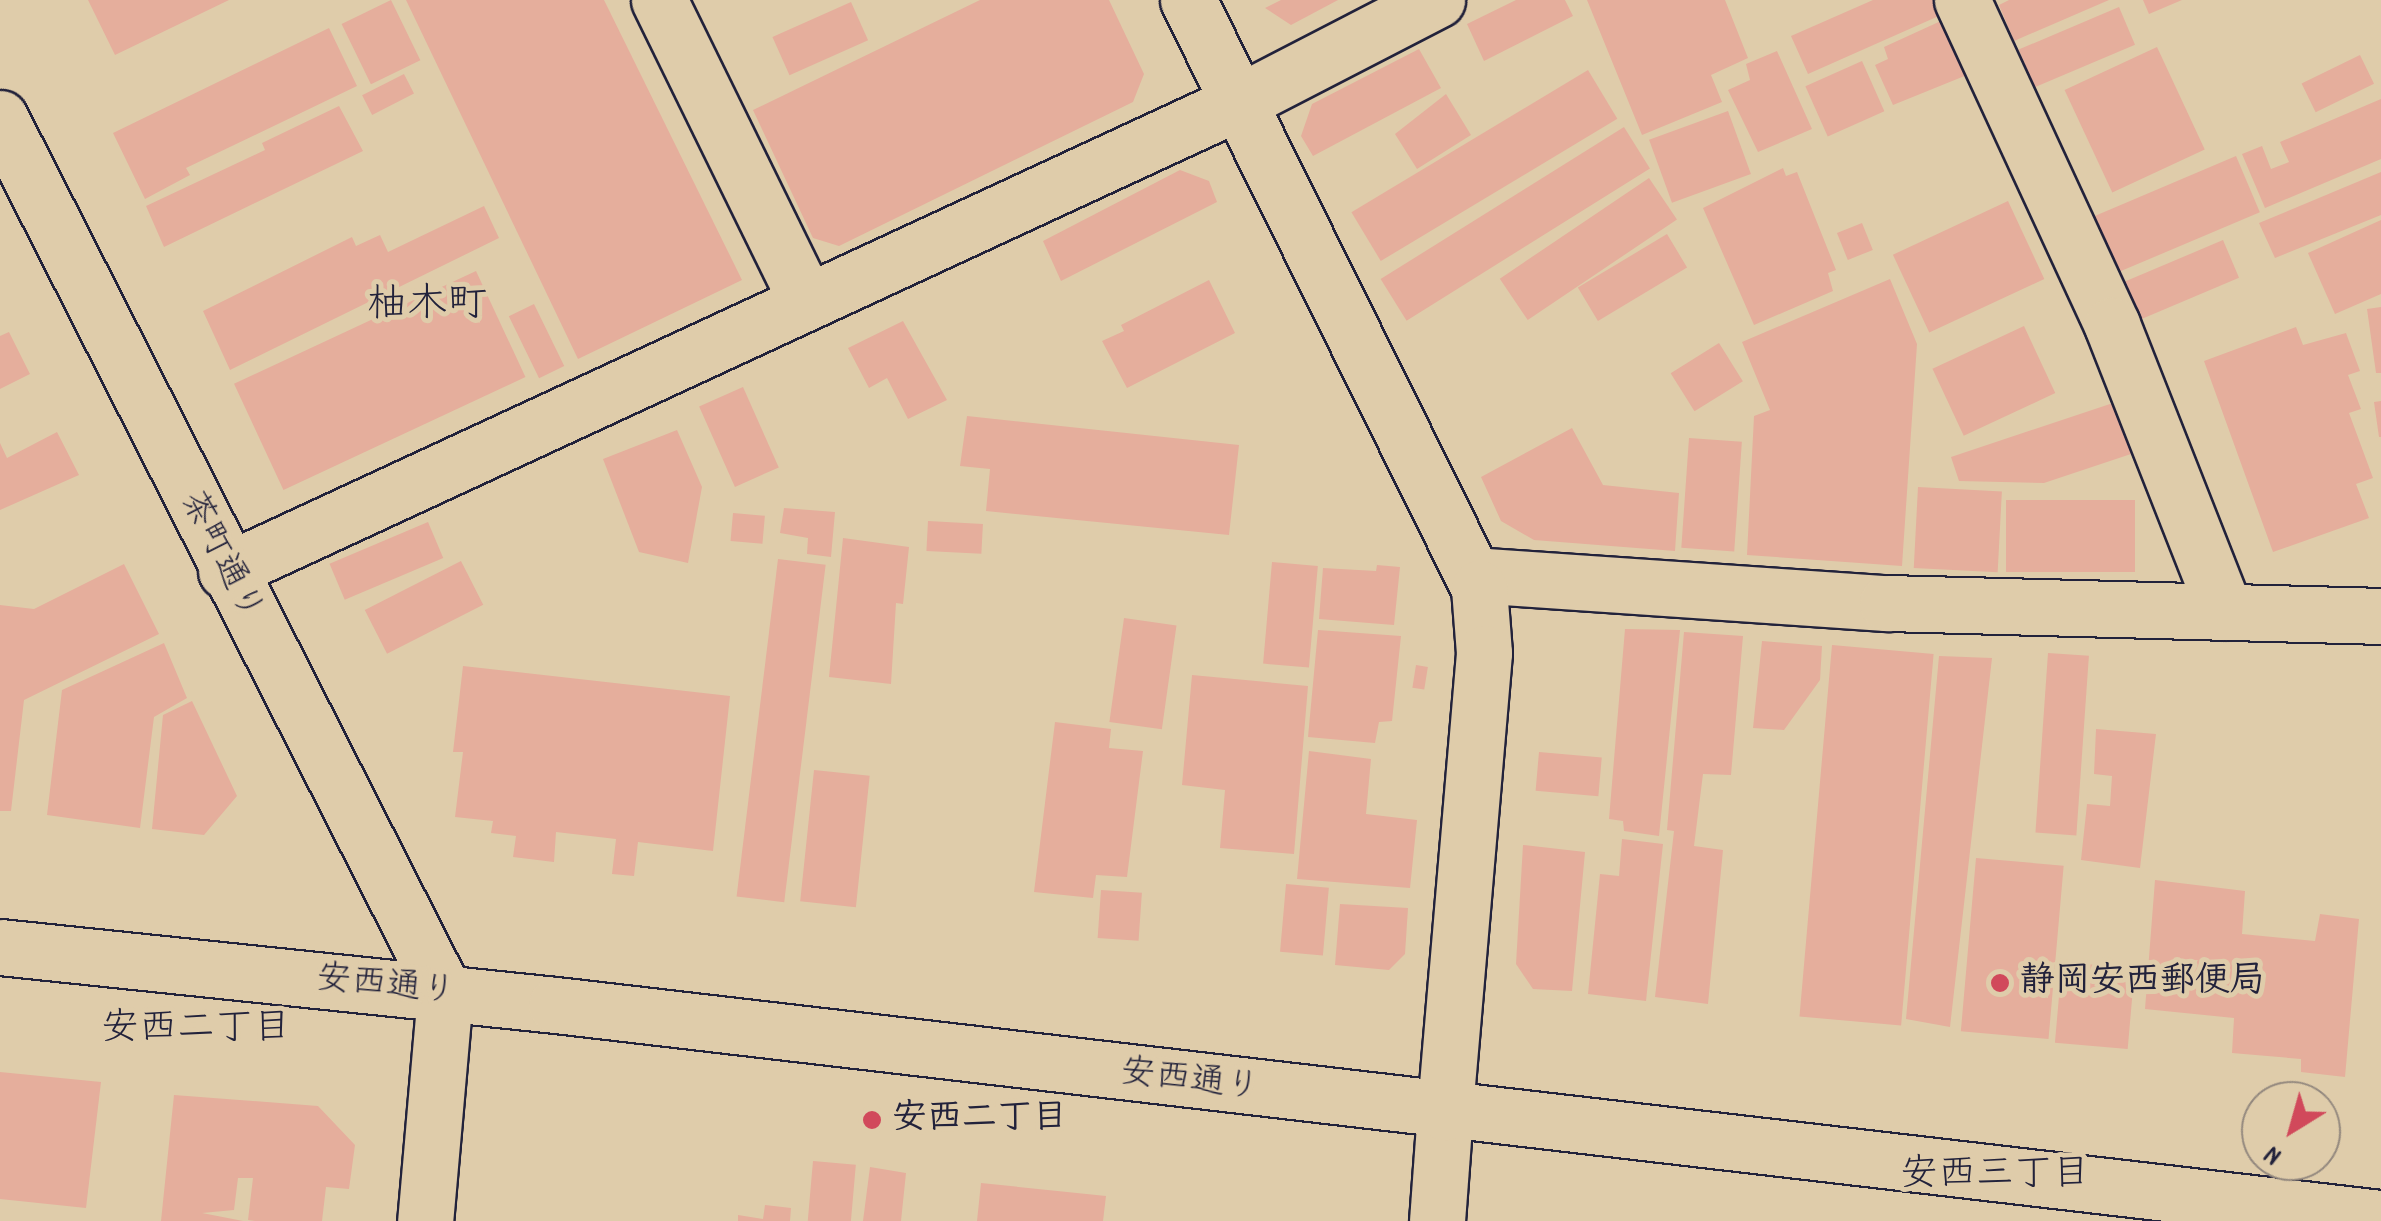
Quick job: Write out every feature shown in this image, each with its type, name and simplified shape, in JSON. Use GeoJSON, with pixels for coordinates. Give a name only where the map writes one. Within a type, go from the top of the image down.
{"type":"FeatureCollection","features":[{"type":"Feature","properties":{"kind":"street"},"geometry":{"type":"LineString","coordinates":[[660,0],[807,302]]}},
{"type":"Feature","properties":{"kind":"street"},"geometry":{"type":"LineString","coordinates":[[1188,0],[1473,575],[1484,653],[1438,1221]]}},
{"type":"Feature","properties":{"kind":"street"},"geometry":{"type":"LineString","coordinates":[[226,571],[1239,102],[1437,0]]}},
{"type":"Feature","properties":{"kind":"street"},"geometry":{"type":"LineString","coordinates":[[1962,0],[2112,325],[2226,612]]}},
{"type":"Feature","properties":{"kind":"street","name":"茶町通り"},"geometry":{"type":"LineString","coordinates":[[0,118],[226,571],[444,994]]}},
{"type":"Feature","properties":{"kind":"street"},"geometry":{"type":"LineString","coordinates":[[1473,575],[1887,603],[2381,616]]}},
{"type":"Feature","properties":{"kind":"street","name":"安西通り"},"geometry":{"type":"LineString","coordinates":[[0,947],[444,994],[2381,1218]]}},
{"type":"Feature","properties":{"kind":"street"},"geometry":{"type":"LineString","coordinates":[[425,1221],[444,994]]}},
{"type":"Feature","properties":{"kind":"building"},"geometry":{"type":"Polygon","coordinates":[[[88,0],[229,0],[115,55],[88,0]]]}},
{"type":"Feature","properties":{"kind":"building"},"geometry":{"type":"Polygon","coordinates":[[[391,0],[420,60],[371,84],[342,24],[391,0]]]}},
{"type":"Feature","properties":{"kind":"building"},"geometry":{"type":"Polygon","coordinates":[[[406,0],[604,0],[742,280],[578,359],[406,0]]]}},
{"type":"Feature","properties":{"kind":"building"},"geometry":{"type":"Polygon","coordinates":[[[980,0],[1109,0],[1144,74],[1133,102],[839,246],[813,238],[753,110],[980,0]]]}},
{"type":"Feature","properties":{"kind":"building"},"geometry":{"type":"Polygon","coordinates":[[[1281,0],[1338,0],[1291,25],[1265,8],[1281,0]]]}},
{"type":"Feature","properties":{"kind":"building"},"geometry":{"type":"Polygon","coordinates":[[[1516,0],[1565,0],[1573,16],[1484,61],[1467,24],[1516,0]]]}},
{"type":"Feature","properties":{"kind":"building"},"geometry":{"type":"Polygon","coordinates":[[[1587,0],[1725,0],[1748,58],[1711,75],[1722,102],[1642,135],[1587,0]]]}},
{"type":"Feature","properties":{"kind":"building"},"geometry":{"type":"Polygon","coordinates":[[[1873,0],[1934,0],[1941,15],[1808,74],[1791,36],[1873,0]]]}},
{"type":"Feature","properties":{"kind":"building"},"geometry":{"type":"Polygon","coordinates":[[[2009,0],[2109,0],[2014,41],[1999,5],[2009,0]]]}},
{"type":"Feature","properties":{"kind":"building"},"geometry":{"type":"Polygon","coordinates":[[[2143,0],[2182,0],[2149,14],[2143,0]]]}},
{"type":"Feature","properties":{"kind":"building"},"geometry":{"type":"Polygon","coordinates":[[[851,2],[868,40],[790,75],[772,37],[851,2]]]}},
{"type":"Feature","properties":{"kind":"building"},"geometry":{"type":"Polygon","coordinates":[[[2119,7],[2135,45],[2035,87],[2019,50],[2119,7]]]}},
{"type":"Feature","properties":{"kind":"building"},"geometry":{"type":"Polygon","coordinates":[[[1943,20],[1967,75],[1893,105],[1875,65],[1888,59],[1884,47],[1943,20]]]}},
{"type":"Feature","properties":{"kind":"building"},"geometry":{"type":"Polygon","coordinates":[[[329,28],[357,86],[186,168],[190,175],[145,199],[113,133],[329,28]]]}},
{"type":"Feature","properties":{"kind":"building"},"geometry":{"type":"Polygon","coordinates":[[[2157,47],[2205,149],[2112,193],[2065,90],[2157,47]]]}},
{"type":"Feature","properties":{"kind":"building"},"geometry":{"type":"Polygon","coordinates":[[[1419,49],[1441,88],[1313,156],[1301,136],[1312,104],[1419,49]]]}},
{"type":"Feature","properties":{"kind":"building"},"geometry":{"type":"Polygon","coordinates":[[[1777,51],[1812,129],[1758,152],[1728,90],[1750,80],[1746,64],[1777,51]]]}},
{"type":"Feature","properties":{"kind":"building"},"geometry":{"type":"Polygon","coordinates":[[[2360,55],[2374,84],[2316,112],[2302,83],[2360,55]]]}},
{"type":"Feature","properties":{"kind":"building"},"geometry":{"type":"Polygon","coordinates":[[[1862,61],[1884,111],[1828,136],[1805,86],[1862,61]]]}},
{"type":"Feature","properties":{"kind":"building"},"geometry":{"type":"Polygon","coordinates":[[[1588,70],[1617,119],[1381,261],[1351,212],[1588,70]]]}},
{"type":"Feature","properties":{"kind":"building"},"geometry":{"type":"Polygon","coordinates":[[[404,74],[414,94],[372,115],[362,95],[404,74]]]}},
{"type":"Feature","properties":{"kind":"building"},"geometry":{"type":"Polygon","coordinates":[[[1446,94],[1471,135],[1417,169],[1395,134],[1446,94]]]}},
{"type":"Feature","properties":{"kind":"building"},"geometry":{"type":"Polygon","coordinates":[[[2381,99],[2381,159],[2265,208],[2242,154],[2262,146],[2271,169],[2289,162],[2280,142],[2381,99]]]}},
{"type":"Feature","properties":{"kind":"building"},"geometry":{"type":"Polygon","coordinates":[[[339,106],[363,151],[164,247],[146,206],[265,150],[262,143],[339,106]]]}},
{"type":"Feature","properties":{"kind":"building"},"geometry":{"type":"Polygon","coordinates":[[[1728,111],[1751,174],[1672,203],[1649,140],[1728,111]]]}},
{"type":"Feature","properties":{"kind":"building"},"geometry":{"type":"Polygon","coordinates":[[[1624,127],[1650,169],[1407,321],[1381,279],[1624,127]]]}},
{"type":"Feature","properties":{"kind":"building"},"geometry":{"type":"Polygon","coordinates":[[[2236,156],[2260,212],[2116,273],[2092,217],[2236,156]]]}},
{"type":"Feature","properties":{"kind":"building"},"geometry":{"type":"Polygon","coordinates":[[[1783,168],[1786,176],[1797,172],[1836,270],[1828,273],[1833,291],[1754,325],[1703,208],[1783,168]]]}},
{"type":"Feature","properties":{"kind":"building"},"geometry":{"type":"Polygon","coordinates":[[[1180,170],[1209,181],[1217,202],[1061,281],[1043,241],[1180,170]]]}},
{"type":"Feature","properties":{"kind":"building"},"geometry":{"type":"Polygon","coordinates":[[[2381,172],[2381,215],[2275,258],[2259,223],[2381,172]]]}},
{"type":"Feature","properties":{"kind":"building"},"geometry":{"type":"Polygon","coordinates":[[[1649,178],[1677,219],[1528,320],[1500,279],[1649,178]]]}},
{"type":"Feature","properties":{"kind":"building"},"geometry":{"type":"Polygon","coordinates":[[[2008,201],[2044,279],[1929,333],[1893,255],[2008,201]]]}},
{"type":"Feature","properties":{"kind":"building"},"geometry":{"type":"Polygon","coordinates":[[[484,206],[499,238],[230,370],[203,311],[352,237],[356,246],[380,235],[388,252],[484,206]]]}},
{"type":"Feature","properties":{"kind":"building"},"geometry":{"type":"Polygon","coordinates":[[[2381,220],[2381,294],[2335,314],[2308,253],[2381,220]]]}},
{"type":"Feature","properties":{"kind":"building"},"geometry":{"type":"Polygon","coordinates":[[[1862,223],[1873,250],[1848,260],[1837,233],[1862,223]]]}},
{"type":"Feature","properties":{"kind":"building"},"geometry":{"type":"Polygon","coordinates":[[[1667,234],[1687,267],[1598,321],[1578,288],[1667,234]]]}},
{"type":"Feature","properties":{"kind":"building"},"geometry":{"type":"Polygon","coordinates":[[[2223,240],[2239,278],[2137,321],[2121,283],[2223,240]]]}},
{"type":"Feature","properties":{"kind":"building"},"geometry":{"type":"Polygon","coordinates":[[[476,271],[525,377],[283,490],[234,384],[476,271]]]}},
{"type":"Feature","properties":{"kind":"building"},"geometry":{"type":"Polygon","coordinates":[[[1890,279],[1917,344],[1902,566],[1747,555],[1754,416],[1770,410],[1742,342],[1890,279]]]}},
{"type":"Feature","properties":{"kind":"building"},"geometry":{"type":"Polygon","coordinates":[[[1209,280],[1235,333],[1127,388],[1102,341],[1124,331],[1121,325],[1209,280]]]}},
{"type":"Feature","properties":{"kind":"building"},"geometry":{"type":"Polygon","coordinates":[[[534,304],[564,366],[539,378],[509,316],[534,304]]]}},
{"type":"Feature","properties":{"kind":"building"},"geometry":{"type":"Polygon","coordinates":[[[2381,307],[2381,373],[2376,373],[2367,309],[2381,307]]]}},
{"type":"Feature","properties":{"kind":"building"},"geometry":{"type":"Polygon","coordinates":[[[903,321],[947,400],[908,419],[887,378],[869,388],[848,348],[903,321]]]}},
{"type":"Feature","properties":{"kind":"building"},"geometry":{"type":"Polygon","coordinates":[[[2024,326],[2055,393],[1964,436],[1932,369],[2024,326]]]}},
{"type":"Feature","properties":{"kind":"building"},"geometry":{"type":"Polygon","coordinates":[[[2296,327],[2303,345],[2346,333],[2360,371],[2348,375],[2361,409],[2349,413],[2373,478],[2356,484],[2369,518],[2273,552],[2204,361],[2296,327]]]}},
{"type":"Feature","properties":{"kind":"building"},"geometry":{"type":"Polygon","coordinates":[[[9,332],[30,374],[0,389],[0,336],[9,332]]]}},
{"type":"Feature","properties":{"kind":"building"},"geometry":{"type":"Polygon","coordinates":[[[1719,343],[1743,381],[1695,411],[1671,373],[1719,343]]]}},
{"type":"Feature","properties":{"kind":"building"},"geometry":{"type":"Polygon","coordinates":[[[743,387],[779,467],[735,487],[699,407],[743,387]]]}},
{"type":"Feature","properties":{"kind":"building"},"geometry":{"type":"Polygon","coordinates":[[[2381,401],[2381,437],[2379,437],[2374,402],[2381,401]]]}},
{"type":"Feature","properties":{"kind":"building"},"geometry":{"type":"Polygon","coordinates":[[[2113,403],[2131,454],[2044,483],[1959,481],[1951,457],[2113,403]]]}},
{"type":"Feature","properties":{"kind":"building"},"geometry":{"type":"Polygon","coordinates":[[[967,416],[1239,445],[1229,535],[986,511],[990,469],[960,466],[967,416]]]}},
{"type":"Feature","properties":{"kind":"building"},"geometry":{"type":"Polygon","coordinates":[[[1572,428],[1603,485],[1679,493],[1675,551],[1534,540],[1501,521],[1481,477],[1572,428]]]}},
{"type":"Feature","properties":{"kind":"building"},"geometry":{"type":"Polygon","coordinates":[[[677,430],[702,487],[688,563],[639,552],[603,459],[677,430]]]}},
{"type":"Feature","properties":{"kind":"building"},"geometry":{"type":"Polygon","coordinates":[[[57,432],[79,475],[0,510],[0,443],[7,458],[57,432]]]}},
{"type":"Feature","properties":{"kind":"building"},"geometry":{"type":"Polygon","coordinates":[[[1689,438],[1742,442],[1734,551],[1681,548],[1689,438]]]}},
{"type":"Feature","properties":{"kind":"building"},"geometry":{"type":"Polygon","coordinates":[[[1918,487],[2002,491],[1998,572],[1914,568],[1918,487]]]}},
{"type":"Feature","properties":{"kind":"building"},"geometry":{"type":"Polygon","coordinates":[[[2006,500],[2135,500],[2135,572],[2006,572],[2006,500]]]}},
{"type":"Feature","properties":{"kind":"building"},"geometry":{"type":"Polygon","coordinates":[[[784,508],[835,512],[831,557],[807,554],[808,538],[780,533],[784,508]]]}},
{"type":"Feature","properties":{"kind":"building"},"geometry":{"type":"Polygon","coordinates":[[[733,513],[765,516],[762,544],[731,541],[733,513]]]}},
{"type":"Feature","properties":{"kind":"building"},"geometry":{"type":"Polygon","coordinates":[[[928,521],[983,524],[981,554],[926,551],[928,521]]]}},
{"type":"Feature","properties":{"kind":"building"},"geometry":{"type":"Polygon","coordinates":[[[428,522],[443,558],[345,600],[330,564],[428,522]]]}},
{"type":"Feature","properties":{"kind":"building"},"geometry":{"type":"Polygon","coordinates":[[[843,538],[909,547],[903,604],[896,603],[891,684],[829,677],[843,538]]]}},
{"type":"Feature","properties":{"kind":"building"},"geometry":{"type":"Polygon","coordinates":[[[778,559],[826,565],[784,902],[737,896],[778,559]]]}},
{"type":"Feature","properties":{"kind":"building"},"geometry":{"type":"Polygon","coordinates":[[[461,561],[483,605],[387,654],[365,610],[461,561]]]}},
{"type":"Feature","properties":{"kind":"building"},"geometry":{"type":"Polygon","coordinates":[[[1272,562],[1318,566],[1309,668],[1263,664],[1272,562]]]}},
{"type":"Feature","properties":{"kind":"building"},"geometry":{"type":"Polygon","coordinates":[[[124,564],[159,634],[24,700],[11,811],[0,811],[0,605],[34,609],[124,564]]]}},
{"type":"Feature","properties":{"kind":"building"},"geometry":{"type":"Polygon","coordinates":[[[1377,565],[1400,567],[1394,625],[1319,619],[1323,568],[1376,571],[1377,565]]]}},
{"type":"Feature","properties":{"kind":"building"},"geometry":{"type":"Polygon","coordinates":[[[1124,618],[1176,625],[1162,729],[1109,722],[1124,618]]]}},
{"type":"Feature","properties":{"kind":"building"},"geometry":{"type":"Polygon","coordinates":[[[1625,629],[1680,630],[1659,836],[1624,831],[1623,821],[1609,819],[1625,629]]]}},
{"type":"Feature","properties":{"kind":"building"},"geometry":{"type":"Polygon","coordinates":[[[1318,630],[1401,636],[1392,721],[1379,722],[1375,743],[1308,737],[1318,630]]]}},
{"type":"Feature","properties":{"kind":"building"},"geometry":{"type":"Polygon","coordinates":[[[1684,632],[1743,636],[1731,775],[1703,774],[1694,846],[1723,850],[1708,1004],[1655,997],[1674,831],[1667,830],[1684,632]]]}},
{"type":"Feature","properties":{"kind":"building"},"geometry":{"type":"Polygon","coordinates":[[[1762,641],[1822,646],[1820,680],[1784,730],[1753,728],[1762,641]]]}},
{"type":"Feature","properties":{"kind":"building"},"geometry":{"type":"Polygon","coordinates":[[[164,643],[187,698],[154,717],[140,828],[47,815],[62,690],[164,643]]]}},
{"type":"Feature","properties":{"kind":"building"},"geometry":{"type":"Polygon","coordinates":[[[1832,645],[1934,654],[1901,1025],[1799,1017],[1832,645]]]}},
{"type":"Feature","properties":{"kind":"building"},"geometry":{"type":"Polygon","coordinates":[[[2048,653],[2089,656],[2076,835],[2035,833],[2048,653]]]}},
{"type":"Feature","properties":{"kind":"building"},"geometry":{"type":"Polygon","coordinates":[[[1939,656],[1992,658],[1950,1027],[1906,1019],[1939,656]]]}},
{"type":"Feature","properties":{"kind":"building"},"geometry":{"type":"Polygon","coordinates":[[[1416,665],[1428,667],[1424,690],[1412,688],[1416,665]]]}},
{"type":"Feature","properties":{"kind":"building"},"geometry":{"type":"Polygon","coordinates":[[[463,666],[730,696],[713,851],[638,842],[634,876],[612,874],[616,839],[556,832],[554,862],[513,857],[516,836],[491,833],[493,821],[455,817],[463,752],[453,752],[463,666]]]}},
{"type":"Feature","properties":{"kind":"building"},"geometry":{"type":"Polygon","coordinates":[[[1192,675],[1308,686],[1294,854],[1220,848],[1225,790],[1182,785],[1192,675]]]}},
{"type":"Feature","properties":{"kind":"building"},"geometry":{"type":"Polygon","coordinates":[[[192,701],[237,796],[204,835],[152,829],[163,715],[192,701]]]}},
{"type":"Feature","properties":{"kind":"building"},"geometry":{"type":"Polygon","coordinates":[[[1055,722],[1111,729],[1109,748],[1143,751],[1127,877],[1096,875],[1093,898],[1034,892],[1055,722]]]}},
{"type":"Feature","properties":{"kind":"building"},"geometry":{"type":"Polygon","coordinates":[[[2096,729],[2156,734],[2140,868],[2081,860],[2087,804],[2110,806],[2112,776],[2094,774],[2096,729]]]}},
{"type":"Feature","properties":{"kind":"building"},"geometry":{"type":"Polygon","coordinates":[[[1309,751],[1371,759],[1366,814],[1417,820],[1410,888],[1297,879],[1309,751]]]}},
{"type":"Feature","properties":{"kind":"building"},"geometry":{"type":"Polygon","coordinates":[[[1539,752],[1602,757],[1598,796],[1536,791],[1539,752]]]}},
{"type":"Feature","properties":{"kind":"building"},"geometry":{"type":"Polygon","coordinates":[[[814,770],[870,776],[856,907],[800,901],[814,770]]]}},
{"type":"Feature","properties":{"kind":"building"},"geometry":{"type":"Polygon","coordinates":[[[1622,839],[1663,844],[1646,1001],[1588,994],[1600,874],[1619,876],[1622,839]]]}},
{"type":"Feature","properties":{"kind":"building"},"geometry":{"type":"Polygon","coordinates":[[[1523,845],[1585,852],[1572,991],[1533,989],[1516,964],[1523,845]]]}},
{"type":"Feature","properties":{"kind":"building"},"geometry":{"type":"Polygon","coordinates":[[[1976,858],[2064,866],[2049,1039],[1961,1031],[1976,858]]]}},
{"type":"Feature","properties":{"kind":"building"},"geometry":{"type":"Polygon","coordinates":[[[2155,880],[2245,891],[2242,934],[2315,941],[2320,914],[2359,919],[2345,1077],[2301,1072],[2301,1059],[2232,1053],[2234,1018],[2145,1009],[2155,880]]]}},
{"type":"Feature","properties":{"kind":"building"},"geometry":{"type":"Polygon","coordinates":[[[1286,884],[1329,888],[1323,955],[1280,952],[1286,884]]]}},
{"type":"Feature","properties":{"kind":"building"},"geometry":{"type":"Polygon","coordinates":[[[1101,890],[1142,893],[1139,941],[1098,938],[1101,890]]]}},
{"type":"Feature","properties":{"kind":"building"},"geometry":{"type":"Polygon","coordinates":[[[1340,904],[1408,908],[1405,954],[1389,970],[1335,965],[1340,904]]]}},
{"type":"Feature","properties":{"kind":"building"},"geometry":{"type":"Polygon","coordinates":[[[2062,962],[2135,968],[2128,1049],[2055,1043],[2062,962]]]}},
{"type":"Feature","properties":{"kind":"building"},"geometry":{"type":"Polygon","coordinates":[[[0,1072],[101,1082],[86,1208],[0,1199],[0,1072]]]}},
{"type":"Feature","properties":{"kind":"building"},"geometry":{"type":"Polygon","coordinates":[[[174,1095],[318,1106],[355,1145],[349,1189],[326,1187],[322,1221],[255,1221],[248,1220],[253,1178],[238,1178],[234,1210],[202,1213],[243,1221],[161,1221],[174,1095]]]}},
{"type":"Feature","properties":{"kind":"building"},"geometry":{"type":"Polygon","coordinates":[[[813,1161],[856,1165],[851,1221],[808,1221],[813,1161]]]}},
{"type":"Feature","properties":{"kind":"building"},"geometry":{"type":"Polygon","coordinates":[[[870,1167],[906,1173],[901,1221],[863,1221],[870,1167]]]}},
{"type":"Feature","properties":{"kind":"building"},"geometry":{"type":"Polygon","coordinates":[[[981,1183],[1106,1196],[1103,1221],[977,1221],[981,1183]]]}},
{"type":"Feature","properties":{"kind":"building"},"geometry":{"type":"Polygon","coordinates":[[[765,1205],[791,1208],[790,1221],[738,1221],[738,1215],[763,1219],[765,1205]]]}},
{"type":"Feature","properties":{"kind":"place","name":"静岡安西郵便局"},"geometry":{"type":"Point","coordinates":[2000,983]}},
{"type":"Feature","properties":{"kind":"place","name":"安西二丁目"},"geometry":{"type":"Point","coordinates":[872,1120]}},
{"type":"Feature","properties":{"kind":"district","name":"柚木町"},"geometry":{"type":"Point","coordinates":[427,308]}},
{"type":"Feature","properties":{"kind":"district","name":"安西二丁目"},"geometry":{"type":"Point","coordinates":[196,1031]}},
{"type":"Feature","properties":{"kind":"district","name":"安西三丁目"},"geometry":{"type":"Point","coordinates":[1995,1177]}}]}
